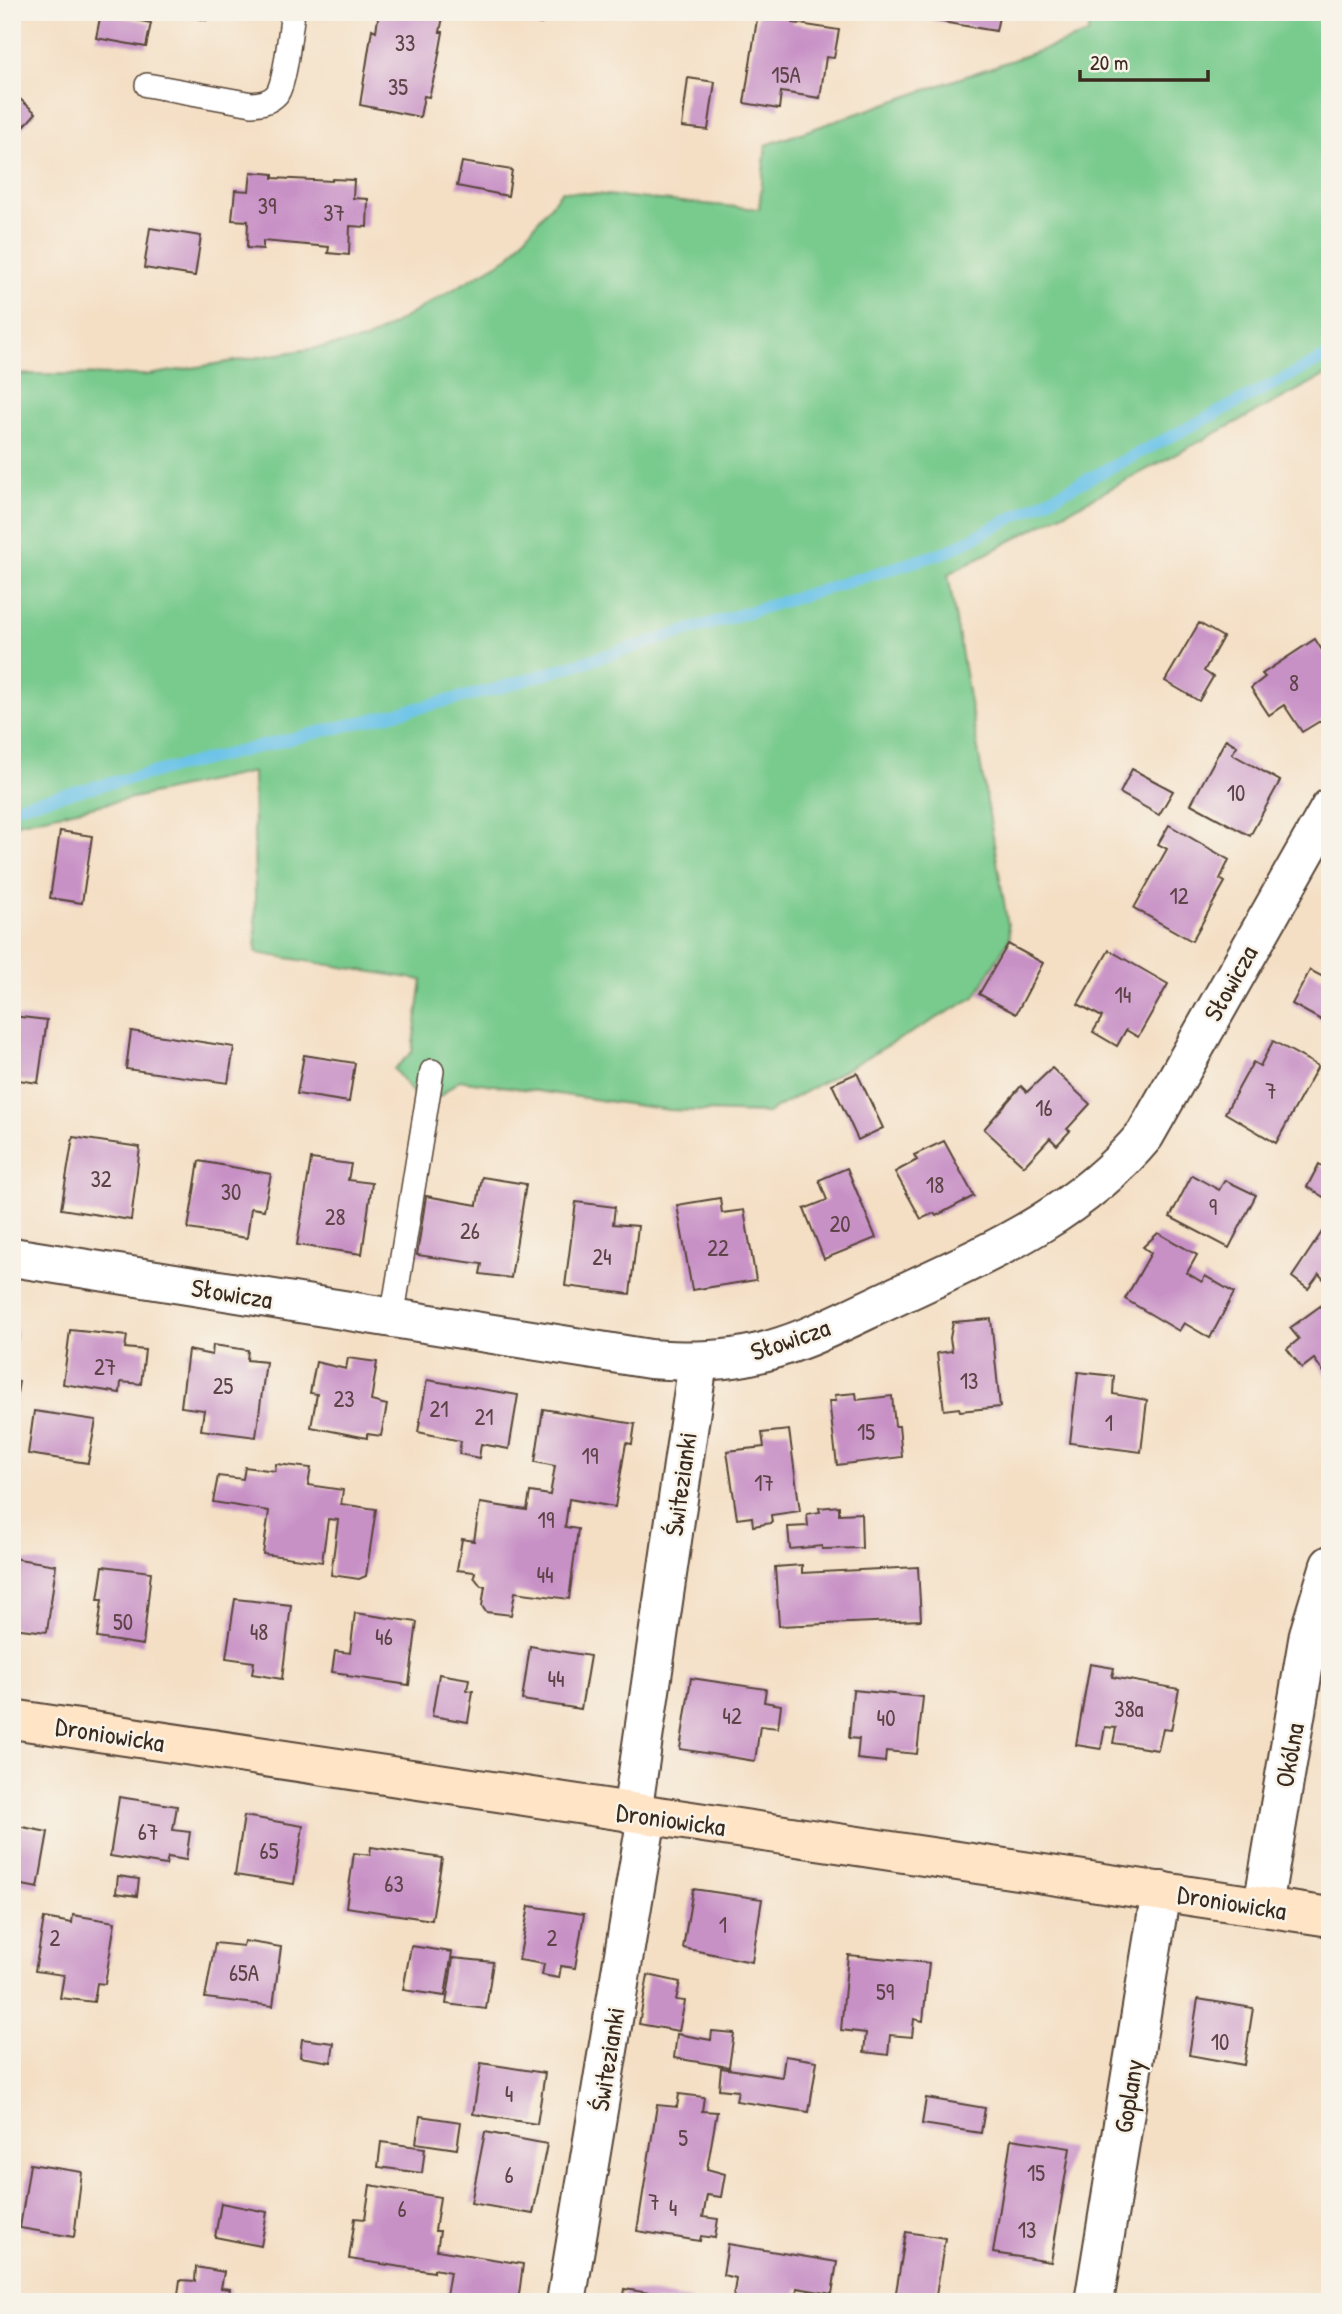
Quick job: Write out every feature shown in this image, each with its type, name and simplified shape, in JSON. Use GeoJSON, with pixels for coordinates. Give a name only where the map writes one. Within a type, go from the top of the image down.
{"type":"FeatureCollection","features":[{"type":"Feature","properties":{"kind":"street","name":"Słowicza"},"geometry":{"type":"LineString","coordinates":[[12,1257],[637,1357],[698,1362],[747,1356],[793,1342],[1002,1247],[1073,1204],[1124,1160],[1145,1135],[1330,808]]}},
{"type":"Feature","properties":{"kind":"street","name":"Świtezianki"},"geometry":{"type":"LineString","coordinates":[[566,2302],[640,1815],[698,1362]]}},
{"type":"Feature","properties":{"kind":"street","name":"Okólna"},"geometry":{"type":"LineString","coordinates":[[1263,1906],[1310,1634],[1330,1565]]}},
{"type":"Feature","properties":{"kind":"street","name":"Droniowicka"},"geometry":{"type":"LineString","coordinates":[[12,1719],[1330,1917]]}},
{"type":"Feature","properties":{"kind":"street","name":"Goplany"},"geometry":{"type":"LineString","coordinates":[[1094,2302],[1161,1891]]}},
{"type":"Feature","properties":{"kind":"lane"},"geometry":{"type":"LineString","coordinates":[[147,85],[252,104],[267,103],[277,93],[282,80],[293,12]]}},
{"type":"Feature","properties":{"kind":"lane"},"geometry":{"type":"LineString","coordinates":[[392,1319],[432,1071]]}},
{"type":"Feature","properties":{"kind":"green space"},"geometry":{"type":"Polygon","coordinates":[[[1092,12],[1330,12],[1330,373],[948,574],[1010,937],[975,997],[767,1113],[669,1110],[459,1080],[439,1097],[413,1093],[394,1069],[412,1052],[422,980],[256,953],[253,772],[12,824],[12,374],[148,375],[366,340],[509,257],[562,191],[759,209],[766,145],[1088,34],[1092,12]]]}},
{"type":"Feature","properties":{"kind":"building"},"geometry":{"type":"Polygon","coordinates":[[[172,12],[208,12],[206,20],[172,12]]]}},
{"type":"Feature","properties":{"kind":"building"},"geometry":{"type":"Polygon","coordinates":[[[379,12],[444,12],[437,65],[429,97],[424,96],[420,117],[360,105],[372,29],[376,31],[379,12]]]}},
{"type":"Feature","properties":{"kind":"building"},"geometry":{"type":"Polygon","coordinates":[[[485,12],[543,12],[541,24],[485,12]]]}},
{"type":"Feature","properties":{"kind":"building"},"geometry":{"type":"Polygon","coordinates":[[[900,12],[1000,12],[996,31],[900,15],[900,12]]]}},
{"type":"Feature","properties":{"kind":"building"},"geometry":{"type":"Polygon","coordinates":[[[101,13],[151,23],[146,47],[96,38],[101,13]]]}},
{"type":"Feature","properties":{"kind":"building"},"geometry":{"type":"Polygon","coordinates":[[[758,13],[794,19],[793,23],[839,30],[834,58],[826,57],[820,98],[781,92],[779,109],[744,103],[758,13]]]}},
{"type":"Feature","properties":{"kind":"building"},"geometry":{"type":"Polygon","coordinates":[[[688,78],[715,82],[708,130],[682,127],[688,78]]]}},
{"type":"Feature","properties":{"kind":"building"},"geometry":{"type":"Polygon","coordinates":[[[12,92],[36,113],[17,134],[21,138],[12,148],[12,92]]]}},
{"type":"Feature","properties":{"kind":"building"},"geometry":{"type":"Polygon","coordinates":[[[462,162],[512,170],[508,196],[457,186],[462,162]]]}},
{"type":"Feature","properties":{"kind":"building"},"geometry":{"type":"Polygon","coordinates":[[[251,172],[273,174],[273,178],[354,180],[353,198],[368,199],[367,227],[350,226],[349,255],[328,253],[329,247],[263,241],[263,249],[247,248],[248,221],[232,220],[235,190],[249,191],[251,172]]]}},
{"type":"Feature","properties":{"kind":"building"},"geometry":{"type":"Polygon","coordinates":[[[150,228],[201,236],[195,276],[144,268],[150,228]]]}},
{"type":"Feature","properties":{"kind":"building"},"geometry":{"type":"Polygon","coordinates":[[[1199,623],[1223,637],[1204,671],[1213,677],[1199,701],[1165,681],[1199,623]]]}},
{"type":"Feature","properties":{"kind":"building"},"geometry":{"type":"Polygon","coordinates":[[[1315,639],[1330,663],[1330,715],[1302,732],[1284,705],[1269,715],[1251,688],[1265,677],[1262,674],[1315,639]]]}},
{"type":"Feature","properties":{"kind":"building"},"geometry":{"type":"Polygon","coordinates":[[[1226,739],[1237,746],[1232,754],[1280,781],[1250,836],[1191,804],[1226,739]]]}},
{"type":"Feature","properties":{"kind":"building"},"geometry":{"type":"Polygon","coordinates":[[[1132,769],[1173,791],[1159,815],[1120,793],[1132,769]]]}},
{"type":"Feature","properties":{"kind":"building"},"geometry":{"type":"Polygon","coordinates":[[[1169,825],[1229,860],[1220,879],[1225,882],[1192,941],[1134,908],[1167,849],[1158,844],[1169,825]]]}},
{"type":"Feature","properties":{"kind":"building"},"geometry":{"type":"Polygon","coordinates":[[[60,831],[92,836],[82,903],[50,898],[60,831]]]}},
{"type":"Feature","properties":{"kind":"building"},"geometry":{"type":"Polygon","coordinates":[[[1008,944],[1043,963],[1016,1014],[979,994],[1008,944]]]}},
{"type":"Feature","properties":{"kind":"building"},"geometry":{"type":"Polygon","coordinates":[[[1109,950],[1168,984],[1138,1037],[1126,1030],[1117,1046],[1093,1032],[1102,1017],[1078,1004],[1109,950]]]}},
{"type":"Feature","properties":{"kind":"building"},"geometry":{"type":"Polygon","coordinates":[[[1330,964],[1330,1025],[1292,1004],[1310,970],[1323,977],[1330,964]]]}},
{"type":"Feature","properties":{"kind":"building"},"geometry":{"type":"Polygon","coordinates":[[[12,1016],[47,1020],[38,1083],[12,1079],[12,1016]]]}},
{"type":"Feature","properties":{"kind":"building"},"geometry":{"type":"Polygon","coordinates":[[[131,1031],[234,1047],[228,1083],[126,1069],[131,1031]]]}},
{"type":"Feature","properties":{"kind":"building"},"geometry":{"type":"Polygon","coordinates":[[[1273,1041],[1318,1066],[1276,1143],[1225,1113],[1253,1062],[1260,1066],[1273,1041]]]}},
{"type":"Feature","properties":{"kind":"building"},"geometry":{"type":"Polygon","coordinates":[[[304,1055],[355,1063],[349,1102],[297,1094],[304,1055]]]}},
{"type":"Feature","properties":{"kind":"building"},"geometry":{"type":"Polygon","coordinates":[[[1052,1068],[1090,1104],[1067,1129],[1070,1131],[1057,1145],[1050,1138],[1024,1166],[984,1129],[1021,1086],[1027,1092],[1052,1068]]]}},
{"type":"Feature","properties":{"kind":"building"},"geometry":{"type":"Polygon","coordinates":[[[857,1073],[883,1128],[858,1140],[832,1084],[857,1073]]]}},
{"type":"Feature","properties":{"kind":"building"},"geometry":{"type":"Polygon","coordinates":[[[73,1137],[140,1147],[131,1220],[61,1209],[73,1137]]]}},
{"type":"Feature","properties":{"kind":"building"},"geometry":{"type":"Polygon","coordinates":[[[944,1141],[974,1196],[936,1216],[934,1213],[921,1219],[895,1172],[917,1160],[914,1155],[944,1141]]]}},
{"type":"Feature","properties":{"kind":"building"},"geometry":{"type":"Polygon","coordinates":[[[311,1159],[351,1164],[348,1180],[372,1183],[362,1254],[297,1245],[311,1159]]]}},
{"type":"Feature","properties":{"kind":"building"},"geometry":{"type":"Polygon","coordinates":[[[199,1161],[271,1174],[264,1210],[251,1208],[247,1238],[188,1229],[199,1161]]]}},
{"type":"Feature","properties":{"kind":"building"},"geometry":{"type":"Polygon","coordinates":[[[1319,1164],[1330,1171],[1330,1201],[1307,1187],[1319,1164]]]}},
{"type":"Feature","properties":{"kind":"building"},"geometry":{"type":"Polygon","coordinates":[[[847,1168],[876,1238],[824,1259],[804,1209],[827,1200],[819,1180],[847,1168]]]}},
{"type":"Feature","properties":{"kind":"building"},"geometry":{"type":"Polygon","coordinates":[[[1192,1175],[1219,1190],[1225,1180],[1256,1195],[1229,1248],[1170,1217],[1192,1175]]]}},
{"type":"Feature","properties":{"kind":"building"},"geometry":{"type":"Polygon","coordinates":[[[482,1177],[526,1184],[511,1278],[480,1274],[482,1264],[417,1255],[426,1196],[477,1205],[482,1177]]]}},
{"type":"Feature","properties":{"kind":"building"},"geometry":{"type":"Polygon","coordinates":[[[720,1198],[722,1213],[744,1210],[756,1280],[692,1290],[677,1205],[720,1198]]]}},
{"type":"Feature","properties":{"kind":"building"},"geometry":{"type":"Polygon","coordinates":[[[576,1202],[615,1207],[613,1224],[638,1226],[630,1294],[565,1286],[576,1202]]]}},
{"type":"Feature","properties":{"kind":"building"},"geometry":{"type":"Polygon","coordinates":[[[1330,1220],[1330,1281],[1327,1283],[1319,1274],[1308,1289],[1292,1277],[1330,1220]]]}},
{"type":"Feature","properties":{"kind":"building"},"geometry":{"type":"Polygon","coordinates":[[[1158,1233],[1197,1255],[1187,1273],[1202,1282],[1205,1276],[1234,1293],[1210,1338],[1184,1323],[1179,1331],[1125,1299],[1151,1253],[1143,1247],[1158,1233]]]}},
{"type":"Feature","properties":{"kind":"building"},"geometry":{"type":"Polygon","coordinates":[[[1330,1299],[1330,1373],[1326,1375],[1314,1359],[1302,1368],[1287,1349],[1299,1339],[1290,1328],[1330,1299]]]}},
{"type":"Feature","properties":{"kind":"building"},"geometry":{"type":"Polygon","coordinates":[[[991,1319],[1000,1407],[944,1410],[937,1353],[952,1351],[950,1338],[953,1322],[991,1319]]]}},
{"type":"Feature","properties":{"kind":"building"},"geometry":{"type":"Polygon","coordinates":[[[12,1329],[17,1330],[14,1349],[12,1349],[12,1329]]]}},
{"type":"Feature","properties":{"kind":"building"},"geometry":{"type":"Polygon","coordinates":[[[70,1330],[127,1336],[125,1348],[145,1350],[141,1384],[121,1382],[120,1393],[63,1384],[70,1330]]]}},
{"type":"Feature","properties":{"kind":"building"},"geometry":{"type":"Polygon","coordinates":[[[213,1345],[248,1350],[247,1360],[266,1362],[256,1437],[201,1430],[204,1410],[181,1407],[188,1350],[212,1355],[213,1345]]]}},
{"type":"Feature","properties":{"kind":"building"},"geometry":{"type":"Polygon","coordinates":[[[348,1358],[377,1362],[371,1401],[387,1405],[381,1436],[367,1434],[367,1438],[311,1427],[317,1394],[310,1393],[316,1362],[346,1369],[348,1358]]]}},
{"type":"Feature","properties":{"kind":"building"},"geometry":{"type":"Polygon","coordinates":[[[1078,1372],[1114,1376],[1113,1394],[1147,1400],[1141,1452],[1070,1443],[1078,1372]]]}},
{"type":"Feature","properties":{"kind":"building"},"geometry":{"type":"Polygon","coordinates":[[[12,1380],[19,1381],[14,1412],[12,1412],[12,1380]]]}},
{"type":"Feature","properties":{"kind":"building"},"geometry":{"type":"Polygon","coordinates":[[[427,1380],[518,1395],[509,1449],[481,1444],[479,1458],[459,1454],[461,1441],[418,1432],[427,1380]]]}},
{"type":"Feature","properties":{"kind":"building"},"geometry":{"type":"Polygon","coordinates":[[[856,1393],[857,1400],[892,1396],[902,1457],[837,1465],[829,1401],[836,1401],[835,1395],[856,1393]]]}},
{"type":"Feature","properties":{"kind":"building"},"geometry":{"type":"Polygon","coordinates":[[[543,1409],[635,1424],[632,1444],[626,1443],[615,1507],[569,1499],[565,1527],[578,1529],[569,1599],[515,1592],[511,1615],[486,1612],[482,1606],[485,1586],[481,1586],[474,1577],[475,1572],[457,1570],[462,1539],[474,1541],[480,1503],[527,1510],[530,1492],[550,1495],[555,1466],[535,1462],[543,1409]]]}},
{"type":"Feature","properties":{"kind":"building"},"geometry":{"type":"Polygon","coordinates":[[[34,1411],[96,1420],[88,1463],[28,1454],[34,1411]]]}},
{"type":"Feature","properties":{"kind":"building"},"geometry":{"type":"Polygon","coordinates":[[[789,1430],[800,1511],[771,1515],[772,1523],[753,1526],[752,1517],[737,1519],[727,1451],[764,1447],[762,1433],[789,1430]]]}},
{"type":"Feature","properties":{"kind":"building"},"geometry":{"type":"Polygon","coordinates":[[[276,1464],[311,1468],[308,1485],[343,1490],[341,1504],[376,1509],[366,1576],[359,1579],[331,1575],[338,1520],[328,1519],[322,1562],[263,1554],[269,1511],[213,1502],[218,1476],[243,1479],[245,1467],[275,1471],[276,1464]]]}},
{"type":"Feature","properties":{"kind":"building"},"geometry":{"type":"Polygon","coordinates":[[[839,1506],[839,1514],[861,1513],[862,1548],[822,1549],[822,1546],[790,1549],[788,1527],[808,1526],[807,1514],[820,1512],[819,1508],[839,1506]]]}},
{"type":"Feature","properties":{"kind":"building"},"geometry":{"type":"Polygon","coordinates":[[[12,1558],[56,1565],[47,1632],[12,1628],[12,1558]]]}},
{"type":"Feature","properties":{"kind":"building"},"geometry":{"type":"Polygon","coordinates":[[[802,1565],[802,1573],[918,1567],[921,1620],[779,1626],[775,1567],[802,1565]]]}},
{"type":"Feature","properties":{"kind":"building"},"geometry":{"type":"Polygon","coordinates":[[[103,1566],[151,1572],[143,1645],[97,1638],[102,1600],[98,1600],[103,1566]]]}},
{"type":"Feature","properties":{"kind":"building"},"geometry":{"type":"Polygon","coordinates":[[[235,1599],[291,1605],[282,1679],[252,1674],[254,1662],[226,1658],[235,1599]]]}},
{"type":"Feature","properties":{"kind":"building"},"geometry":{"type":"Polygon","coordinates":[[[355,1613],[417,1622],[409,1685],[332,1672],[335,1651],[350,1653],[355,1613]]]}},
{"type":"Feature","properties":{"kind":"building"},"geometry":{"type":"Polygon","coordinates":[[[530,1646],[590,1656],[581,1709],[522,1700],[530,1646]]]}},
{"type":"Feature","properties":{"kind":"building"},"geometry":{"type":"Polygon","coordinates":[[[1090,1664],[1114,1668],[1112,1677],[1179,1689],[1171,1730],[1163,1729],[1158,1750],[1113,1743],[1116,1728],[1105,1727],[1101,1749],[1076,1745],[1090,1664]]]}},
{"type":"Feature","properties":{"kind":"building"},"geometry":{"type":"Polygon","coordinates":[[[439,1674],[469,1679],[467,1690],[473,1691],[468,1722],[432,1716],[439,1674]]]}},
{"type":"Feature","properties":{"kind":"building"},"geometry":{"type":"Polygon","coordinates":[[[691,1678],[766,1689],[764,1702],[781,1705],[778,1728],[760,1726],[755,1761],[680,1749],[691,1678]]]}},
{"type":"Feature","properties":{"kind":"building"},"geometry":{"type":"Polygon","coordinates":[[[853,1690],[923,1697],[917,1754],[886,1751],[885,1762],[857,1759],[859,1739],[849,1738],[853,1690]]]}},
{"type":"Feature","properties":{"kind":"building"},"geometry":{"type":"Polygon","coordinates":[[[119,1797],[177,1806],[173,1830],[190,1832],[186,1860],[168,1857],[166,1865],[110,1856],[119,1797]]]}},
{"type":"Feature","properties":{"kind":"building"},"geometry":{"type":"Polygon","coordinates":[[[244,1816],[303,1826],[294,1884],[235,1875],[244,1816]]]}},
{"type":"Feature","properties":{"kind":"building"},"geometry":{"type":"Polygon","coordinates":[[[12,1825],[48,1832],[38,1888],[12,1883],[12,1825]]]}},
{"type":"Feature","properties":{"kind":"building"},"geometry":{"type":"Polygon","coordinates":[[[371,1847],[442,1858],[432,1920],[346,1907],[354,1853],[370,1855],[371,1847]]]}},
{"type":"Feature","properties":{"kind":"building"},"geometry":{"type":"Polygon","coordinates":[[[118,1876],[139,1879],[137,1896],[116,1893],[118,1876]]]}},
{"type":"Feature","properties":{"kind":"building"},"geometry":{"type":"Polygon","coordinates":[[[693,1889],[762,1899],[752,1962],[683,1948],[693,1889]]]}},
{"type":"Feature","properties":{"kind":"building"},"geometry":{"type":"Polygon","coordinates":[[[529,1906],[584,1914],[575,1968],[561,1966],[559,1978],[542,1975],[544,1964],[519,1960],[529,1906]]]}},
{"type":"Feature","properties":{"kind":"building"},"geometry":{"type":"Polygon","coordinates":[[[73,1915],[115,1922],[105,1984],[97,1983],[94,2002],[60,1998],[64,1975],[35,1971],[44,1918],[72,1923],[73,1915]]]}},
{"type":"Feature","properties":{"kind":"building"},"geometry":{"type":"Polygon","coordinates":[[[244,1941],[281,1947],[273,2006],[205,1998],[215,1943],[243,1946],[244,1941]]]}},
{"type":"Feature","properties":{"kind":"building"},"geometry":{"type":"Polygon","coordinates":[[[411,1946],[452,1952],[445,1996],[403,1990],[411,1946]]]}},
{"type":"Feature","properties":{"kind":"building"},"geometry":{"type":"Polygon","coordinates":[[[848,1955],[929,1963],[923,2021],[914,2019],[912,2037],[890,2035],[888,2055],[864,2052],[866,2033],[841,2030],[848,1955]]]}},
{"type":"Feature","properties":{"kind":"building"},"geometry":{"type":"Polygon","coordinates":[[[453,1958],[493,1962],[486,2009],[446,2004],[453,1958]]]}},
{"type":"Feature","properties":{"kind":"building"},"geometry":{"type":"Polygon","coordinates":[[[648,1975],[680,1982],[676,2000],[685,2001],[679,2031],[639,2024],[648,1975]]]}},
{"type":"Feature","properties":{"kind":"building"},"geometry":{"type":"Polygon","coordinates":[[[1198,1999],[1253,2008],[1244,2065],[1189,2055],[1198,1999]]]}},
{"type":"Feature","properties":{"kind":"building"},"geometry":{"type":"Polygon","coordinates":[[[712,2031],[734,2033],[729,2067],[674,2058],[677,2034],[711,2040],[712,2031]]]}},
{"type":"Feature","properties":{"kind":"building"},"geometry":{"type":"Polygon","coordinates":[[[302,2039],[334,2043],[331,2062],[300,2057],[302,2039]]]}},
{"type":"Feature","properties":{"kind":"building"},"geometry":{"type":"Polygon","coordinates":[[[785,2056],[817,2061],[809,2112],[736,2101],[738,2091],[719,2089],[721,2068],[782,2077],[785,2056]]]}},
{"type":"Feature","properties":{"kind":"building"},"geometry":{"type":"Polygon","coordinates":[[[481,2063],[545,2073],[537,2124],[473,2114],[481,2063]]]}},
{"type":"Feature","properties":{"kind":"building"},"geometry":{"type":"Polygon","coordinates":[[[679,2094],[704,2097],[702,2111],[717,2112],[707,2169],[725,2174],[721,2197],[707,2195],[703,2217],[718,2219],[715,2238],[701,2236],[700,2241],[637,2231],[657,2105],[677,2107],[679,2094]]]}},
{"type":"Feature","properties":{"kind":"building"},"geometry":{"type":"Polygon","coordinates":[[[926,2098],[985,2108],[981,2133],[922,2124],[926,2098]]]}},
{"type":"Feature","properties":{"kind":"building"},"geometry":{"type":"Polygon","coordinates":[[[420,2116],[461,2122],[457,2149],[416,2143],[420,2116]]]}},
{"type":"Feature","properties":{"kind":"building"},"geometry":{"type":"Polygon","coordinates":[[[485,2132],[547,2144],[533,2214],[471,2203],[485,2132]]]}},
{"type":"Feature","properties":{"kind":"building"},"geometry":{"type":"Polygon","coordinates":[[[1011,2139],[1070,2148],[1051,2262],[993,2253],[1011,2139]]]}},
{"type":"Feature","properties":{"kind":"building"},"geometry":{"type":"Polygon","coordinates":[[[381,2142],[425,2148],[422,2173],[378,2167],[381,2142]]]}},
{"type":"Feature","properties":{"kind":"building"},"geometry":{"type":"Polygon","coordinates":[[[30,2164],[82,2172],[74,2237],[20,2228],[30,2164]]]}},
{"type":"Feature","properties":{"kind":"building"},"geometry":{"type":"Polygon","coordinates":[[[370,2185],[440,2197],[435,2231],[440,2231],[437,2250],[523,2264],[518,2302],[445,2302],[450,2272],[349,2259],[355,2218],[365,2219],[370,2185]]]}},
{"type":"Feature","properties":{"kind":"building"},"geometry":{"type":"Polygon","coordinates":[[[221,2203],[267,2212],[261,2246],[215,2237],[221,2203]]]}},
{"type":"Feature","properties":{"kind":"building"},"geometry":{"type":"Polygon","coordinates":[[[906,2232],[945,2238],[935,2302],[895,2298],[906,2232]]]}},
{"type":"Feature","properties":{"kind":"building"},"geometry":{"type":"Polygon","coordinates":[[[728,2244],[837,2262],[832,2294],[797,2288],[795,2302],[733,2300],[736,2278],[723,2275],[728,2244]]]}},
{"type":"Feature","properties":{"kind":"building"},"geometry":{"type":"Polygon","coordinates":[[[196,2267],[224,2272],[221,2288],[230,2289],[228,2302],[177,2302],[180,2280],[195,2281],[196,2267]]]}},
{"type":"Feature","properties":{"kind":"building"},"geometry":{"type":"Polygon","coordinates":[[[625,2289],[691,2300],[691,2302],[623,2302],[625,2289]]]}},
{"type":"Feature","properties":{"kind":"waterway"},"geometry":{"type":"LineString","coordinates":[[12,807],[496,689],[946,552],[1330,355]]}}]}
